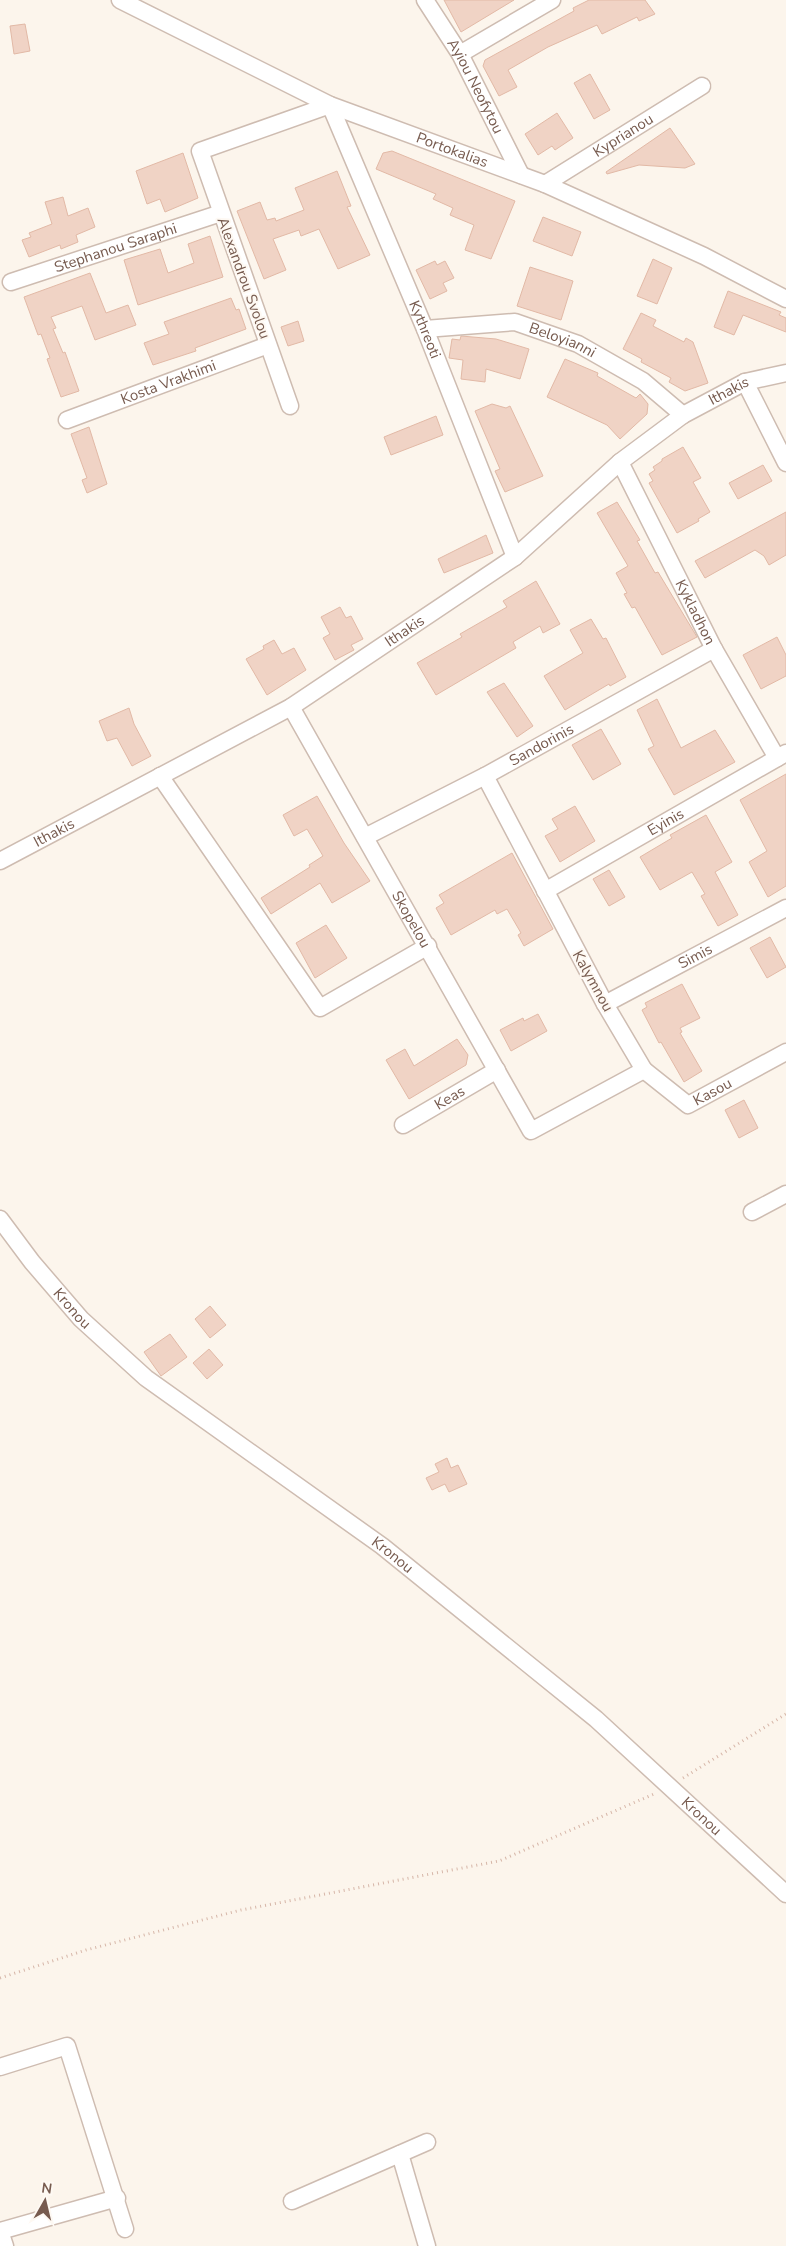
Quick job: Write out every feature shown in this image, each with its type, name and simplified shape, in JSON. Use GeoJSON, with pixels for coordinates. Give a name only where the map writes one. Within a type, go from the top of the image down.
{"type":"FeatureCollection","features":[{"type":"Feature","properties":{"kind":"street","name":"Portokalias"},"geometry":{"type":"LineString","coordinates":[[120,0],[330,105],[545,184],[704,256],[786,299]]}},
{"type":"Feature","properties":{"kind":"street","name":"Ayiou Neofytou"},"geometry":{"type":"LineString","coordinates":[[425,0],[460,54],[521,175]]}},
{"type":"Feature","properties":{"kind":"street"},"geometry":{"type":"LineString","coordinates":[[460,54],[552,0]]}},
{"type":"Feature","properties":{"kind":"street","name":"Kyprianou"},"geometry":{"type":"LineString","coordinates":[[545,184],[702,86]]}},
{"type":"Feature","properties":{"kind":"street","name":"Alexandrou Svolou"},"geometry":{"type":"LineString","coordinates":[[290,406],[200,151],[330,105]]}},
{"type":"Feature","properties":{"kind":"street","name":"Kythreoti"},"geometry":{"type":"LineString","coordinates":[[330,105],[425,329],[515,556]]}},
{"type":"Feature","properties":{"kind":"street","name":"Stephanou Saraphi"},"geometry":{"type":"LineString","coordinates":[[11,282],[221,213]]}},
{"type":"Feature","properties":{"kind":"street","name":"Beloyianni"},"geometry":{"type":"LineString","coordinates":[[425,329],[515,322],[578,344],[643,381],[683,415]]}},
{"type":"Feature","properties":{"kind":"street","name":"Kosta Vrakhimi"},"geometry":{"type":"LineString","coordinates":[[67,420],[268,345]]}},
{"type":"Feature","properties":{"kind":"street","name":"Ithakis"},"geometry":{"type":"LineString","coordinates":[[0,861],[290,707],[515,556],[620,462],[683,415],[744,382],[786,373]]}},
{"type":"Feature","properties":{"kind":"street"},"geometry":{"type":"LineString","coordinates":[[744,382],[786,463]]}},
{"type":"Feature","properties":{"kind":"street","name":"Kykladhon"},"geometry":{"type":"LineString","coordinates":[[620,462],[714,649],[781,755]]}},
{"type":"Feature","properties":{"kind":"street","name":"Sandorinis"},"geometry":{"type":"LineString","coordinates":[[366,837],[485,776],[714,649]]}},
{"type":"Feature","properties":{"kind":"street","name":"Skopelou"},"geometry":{"type":"LineString","coordinates":[[290,707],[428,946],[531,1131],[644,1070]]}},
{"type":"Feature","properties":{"kind":"street","name":"Eyinis"},"geometry":{"type":"LineString","coordinates":[[544,891],[781,755]]}},
{"type":"Feature","properties":{"kind":"street"},"geometry":{"type":"LineString","coordinates":[[160,776],[320,1008],[428,946]]}},
{"type":"Feature","properties":{"kind":"street","name":"Kalymnou"},"geometry":{"type":"LineString","coordinates":[[485,776],[605,1004],[644,1070]]}},
{"type":"Feature","properties":{"kind":"street","name":"Simis"},"geometry":{"type":"LineString","coordinates":[[605,1004],[786,908]]}},
{"type":"Feature","properties":{"kind":"street","name":"Kasou"},"geometry":{"type":"LineString","coordinates":[[644,1070],[688,1105],[786,1052]]}},
{"type":"Feature","properties":{"kind":"street","name":"Keas"},"geometry":{"type":"LineString","coordinates":[[403,1125],[496,1070]]}},
{"type":"Feature","properties":{"kind":"street"},"geometry":{"type":"LineString","coordinates":[[752,1212],[786,1194]]}},
{"type":"Feature","properties":{"kind":"street","name":"Kronou"},"geometry":{"type":"LineString","coordinates":[[0,1219],[32,1262],[81,1319],[146,1378],[382,1546],[596,1719],[786,1894]]}},
{"type":"Feature","properties":{"kind":"street"},"geometry":{"type":"LineString","coordinates":[[0,2067],[67,2046],[117,2198],[125,2229]]}},
{"type":"Feature","properties":{"kind":"street"},"geometry":{"type":"LineString","coordinates":[[292,2201],[427,2142]]}},
{"type":"Feature","properties":{"kind":"street"},"geometry":{"type":"LineString","coordinates":[[400,2154],[427,2246]]}},
{"type":"Feature","properties":{"kind":"street"},"geometry":{"type":"LineString","coordinates":[[5,2246],[0,2231],[117,2198]]}},
{"type":"Feature","properties":{"kind":"path"},"geometry":{"type":"LineString","coordinates":[[0,1978],[86,1950],[241,1910],[498,1861],[669,1787],[786,1714]]}},
{"type":"Feature","properties":{"kind":"building"},"geometry":{"type":"Polygon","coordinates":[[[444,0],[514,0],[461,32],[444,0]]]}},
{"type":"Feature","properties":{"kind":"building"},"geometry":{"type":"Polygon","coordinates":[[[589,0],[645,0],[655,14],[639,21],[637,17],[602,34],[597,25],[548,47],[508,70],[517,87],[499,96],[483,66],[485,60],[574,11],[573,8],[589,0]]]}},
{"type":"Feature","properties":{"kind":"building"},"geometry":{"type":"Polygon","coordinates":[[[25,24],[30,51],[14,54],[10,26],[25,24]]]}},
{"type":"Feature","properties":{"kind":"building"},"geometry":{"type":"Polygon","coordinates":[[[590,74],[610,110],[594,119],[574,83],[590,74]]]}},
{"type":"Feature","properties":{"kind":"building"},"geometry":{"type":"Polygon","coordinates":[[[557,113],[573,138],[555,150],[552,146],[538,155],[525,134],[557,113]]]}},
{"type":"Feature","properties":{"kind":"building"},"geometry":{"type":"Polygon","coordinates":[[[670,128],[695,164],[685,168],[639,165],[607,174],[606,172],[670,128]]]}},
{"type":"Feature","properties":{"kind":"building"},"geometry":{"type":"Polygon","coordinates":[[[392,151],[515,201],[491,259],[465,250],[474,225],[450,215],[453,208],[433,199],[436,194],[376,169],[383,153],[392,151]]]}},
{"type":"Feature","properties":{"kind":"building"},"geometry":{"type":"Polygon","coordinates":[[[183,153],[198,198],[165,212],[160,199],[147,204],[136,171],[183,153]]]}},
{"type":"Feature","properties":{"kind":"building"},"geometry":{"type":"Polygon","coordinates":[[[337,171],[351,206],[347,207],[370,255],[338,269],[319,229],[301,236],[299,230],[273,239],[286,270],[264,279],[237,211],[260,202],[267,220],[275,218],[276,221],[304,210],[295,188],[337,171]]]}},
{"type":"Feature","properties":{"kind":"building"},"geometry":{"type":"Polygon","coordinates":[[[63,197],[68,216],[88,208],[95,227],[76,235],[78,242],[61,249],[60,245],[29,257],[22,240],[31,237],[29,233],[52,224],[45,202],[63,197]]]}},
{"type":"Feature","properties":{"kind":"building"},"geometry":{"type":"Polygon","coordinates":[[[543,217],[581,232],[572,256],[533,241],[543,217]]]}},
{"type":"Feature","properties":{"kind":"building"},"geometry":{"type":"Polygon","coordinates":[[[210,236],[223,277],[138,305],[124,260],[160,249],[168,273],[194,263],[188,244],[210,236]]]}},
{"type":"Feature","properties":{"kind":"building"},"geometry":{"type":"Polygon","coordinates":[[[653,259],[672,268],[657,304],[637,296],[653,259]]]}},
{"type":"Feature","properties":{"kind":"building"},"geometry":{"type":"Polygon","coordinates":[[[435,261],[437,265],[445,261],[454,278],[443,283],[447,291],[430,299],[416,270],[435,261]]]}},
{"type":"Feature","properties":{"kind":"building"},"geometry":{"type":"Polygon","coordinates":[[[530,267],[573,281],[561,320],[517,306],[530,267]]]}},
{"type":"Feature","properties":{"kind":"building"},"geometry":{"type":"Polygon","coordinates":[[[90,273],[106,313],[128,305],[136,325],[95,340],[82,306],[51,317],[56,328],[53,329],[63,353],[65,352],[79,391],[61,397],[47,359],[50,358],[41,334],[38,335],[24,297],[90,273]]]}},
{"type":"Feature","properties":{"kind":"building"},"geometry":{"type":"Polygon","coordinates":[[[728,291],[781,312],[779,315],[786,318],[786,332],[743,315],[734,335],[714,327],[728,291]]]}},
{"type":"Feature","properties":{"kind":"building"},"geometry":{"type":"Polygon","coordinates":[[[231,298],[236,310],[239,309],[246,329],[195,348],[196,351],[153,365],[144,343],[169,334],[164,322],[231,298]]]}},
{"type":"Feature","properties":{"kind":"building"},"geometry":{"type":"Polygon","coordinates":[[[641,313],[656,320],[653,326],[684,342],[686,338],[693,342],[708,383],[685,391],[669,382],[671,378],[641,362],[642,359],[623,349],[641,313]]]}},
{"type":"Feature","properties":{"kind":"building"},"geometry":{"type":"Polygon","coordinates":[[[298,321],[304,341],[288,346],[281,327],[298,321]]]}},
{"type":"Feature","properties":{"kind":"building"},"geometry":{"type":"Polygon","coordinates":[[[461,336],[496,339],[529,349],[520,379],[486,369],[485,382],[461,379],[463,360],[449,358],[452,339],[460,340],[461,336]]]}},
{"type":"Feature","properties":{"kind":"building"},"geometry":{"type":"Polygon","coordinates":[[[565,359],[598,373],[597,376],[636,398],[640,394],[648,404],[647,414],[620,439],[607,425],[547,397],[565,359]]]}},
{"type":"Feature","properties":{"kind":"building"},"geometry":{"type":"Polygon","coordinates":[[[492,404],[506,408],[510,406],[543,476],[505,492],[495,471],[500,469],[475,411],[492,404]]]}},
{"type":"Feature","properties":{"kind":"building"},"geometry":{"type":"Polygon","coordinates":[[[436,416],[443,435],[391,455],[384,437],[436,416]]]}},
{"type":"Feature","properties":{"kind":"building"},"geometry":{"type":"Polygon","coordinates":[[[89,427],[107,484],[87,493],[82,480],[87,478],[71,434],[89,427]]]}},
{"type":"Feature","properties":{"kind":"building"},"geometry":{"type":"Polygon","coordinates":[[[683,447],[701,478],[693,482],[710,512],[698,519],[699,521],[677,533],[649,483],[653,481],[649,474],[655,470],[653,467],[662,459],[683,447]]]}},
{"type":"Feature","properties":{"kind":"building"},"geometry":{"type":"Polygon","coordinates":[[[763,465],[772,481],[738,499],[729,483],[763,465]]]}},
{"type":"Feature","properties":{"kind":"building"},"geometry":{"type":"Polygon","coordinates":[[[617,502],[640,540],[637,541],[655,573],[658,572],[697,637],[662,655],[635,607],[632,608],[624,594],[627,593],[616,573],[628,566],[597,513],[617,502]]]}},
{"type":"Feature","properties":{"kind":"building"},"geometry":{"type":"Polygon","coordinates":[[[786,512],[786,555],[769,565],[764,556],[755,550],[705,578],[695,561],[786,512]]]}},
{"type":"Feature","properties":{"kind":"building"},"geometry":{"type":"Polygon","coordinates":[[[486,535],[493,553],[444,573],[438,559],[486,535]]]}},
{"type":"Feature","properties":{"kind":"building"},"geometry":{"type":"Polygon","coordinates":[[[536,581],[560,624],[543,633],[540,626],[513,642],[516,648],[436,695],[417,663],[462,637],[460,634],[507,607],[503,601],[536,581]]]}},
{"type":"Feature","properties":{"kind":"building"},"geometry":{"type":"Polygon","coordinates":[[[340,607],[346,618],[351,616],[363,639],[351,645],[354,650],[335,660],[323,638],[330,634],[321,617],[340,607]]]}},
{"type":"Feature","properties":{"kind":"building"},"geometry":{"type":"Polygon","coordinates":[[[591,619],[603,639],[606,638],[626,677],[610,686],[609,684],[565,710],[544,676],[583,653],[570,630],[591,619]]]}},
{"type":"Feature","properties":{"kind":"building"},"geometry":{"type":"Polygon","coordinates":[[[777,637],[786,655],[786,676],[761,689],[743,655],[777,637]]]}},
{"type":"Feature","properties":{"kind":"building"},"geometry":{"type":"Polygon","coordinates":[[[274,640],[282,654],[294,648],[306,670],[267,695],[246,659],[264,649],[263,646],[274,640]]]}},
{"type":"Feature","properties":{"kind":"building"},"geometry":{"type":"Polygon","coordinates":[[[504,683],[533,726],[517,737],[487,692],[504,683]]]}},
{"type":"Feature","properties":{"kind":"building"},"geometry":{"type":"Polygon","coordinates":[[[657,699],[681,748],[715,730],[735,762],[674,795],[648,749],[654,746],[637,710],[657,699]]]}},
{"type":"Feature","properties":{"kind":"building"},"geometry":{"type":"Polygon","coordinates":[[[129,708],[134,724],[151,756],[132,766],[117,738],[107,741],[99,721],[129,708]]]}},
{"type":"Feature","properties":{"kind":"building"},"geometry":{"type":"Polygon","coordinates":[[[601,729],[621,764],[593,780],[572,745],[601,729]]]}},
{"type":"Feature","properties":{"kind":"building"},"geometry":{"type":"Polygon","coordinates":[[[786,774],[786,886],[768,897],[749,862],[767,851],[740,800],[786,774]]]}},
{"type":"Feature","properties":{"kind":"building"},"geometry":{"type":"Polygon","coordinates":[[[317,796],[344,843],[370,881],[332,903],[320,883],[271,914],[261,898],[310,867],[309,865],[323,856],[307,829],[294,836],[283,815],[317,796]]]}},
{"type":"Feature","properties":{"kind":"building"},"geometry":{"type":"Polygon","coordinates":[[[575,806],[595,841],[560,862],[545,836],[558,829],[552,819],[575,806]]]}},
{"type":"Feature","properties":{"kind":"building"},"geometry":{"type":"Polygon","coordinates":[[[706,815],[732,862],[715,872],[738,915],[718,926],[701,896],[705,894],[692,872],[660,890],[640,857],[672,838],[670,835],[706,815]]]}},
{"type":"Feature","properties":{"kind":"building"},"geometry":{"type":"Polygon","coordinates":[[[512,853],[553,929],[524,946],[518,935],[521,933],[507,909],[497,914],[495,910],[451,935],[436,908],[444,903],[439,895],[512,853]]]}},
{"type":"Feature","properties":{"kind":"building"},"geometry":{"type":"Polygon","coordinates":[[[609,870],[625,897],[609,906],[593,879],[609,870]]]}},
{"type":"Feature","properties":{"kind":"building"},"geometry":{"type":"Polygon","coordinates":[[[326,925],[347,958],[315,978],[296,943],[326,925]]]}},
{"type":"Feature","properties":{"kind":"building"},"geometry":{"type":"Polygon","coordinates":[[[770,937],[786,967],[767,978],[750,948],[770,937]]]}},
{"type":"Feature","properties":{"kind":"building"},"geometry":{"type":"Polygon","coordinates":[[[682,984],[700,1018],[680,1028],[682,1032],[680,1033],[702,1071],[684,1082],[661,1042],[659,1043],[642,1010],[647,1007],[645,1003],[682,984]]]}},
{"type":"Feature","properties":{"kind":"building"},"geometry":{"type":"Polygon","coordinates":[[[538,1014],[547,1031],[511,1051],[500,1030],[523,1018],[524,1021],[538,1014]]]}},
{"type":"Feature","properties":{"kind":"building"},"geometry":{"type":"Polygon","coordinates":[[[457,1039],[468,1055],[466,1065],[409,1099],[386,1060],[405,1049],[414,1066],[457,1039]]]}},
{"type":"Feature","properties":{"kind":"building"},"geometry":{"type":"Polygon","coordinates":[[[744,1100],[758,1128],[739,1138],[725,1110],[744,1100]]]}},
{"type":"Feature","properties":{"kind":"building"},"geometry":{"type":"Polygon","coordinates":[[[210,1306],[226,1325],[210,1338],[195,1319],[210,1306]]]}},
{"type":"Feature","properties":{"kind":"building"},"geometry":{"type":"Polygon","coordinates":[[[170,1334],[187,1357],[161,1376],[144,1352],[170,1334]]]}},
{"type":"Feature","properties":{"kind":"building"},"geometry":{"type":"Polygon","coordinates":[[[209,1349],[223,1365],[207,1379],[193,1363],[209,1349]]]}},
{"type":"Feature","properties":{"kind":"building"},"geometry":{"type":"Polygon","coordinates":[[[447,1458],[451,1468],[458,1465],[467,1484],[449,1492],[445,1484],[432,1490],[426,1478],[439,1472],[435,1464],[447,1458]]]}}]}
